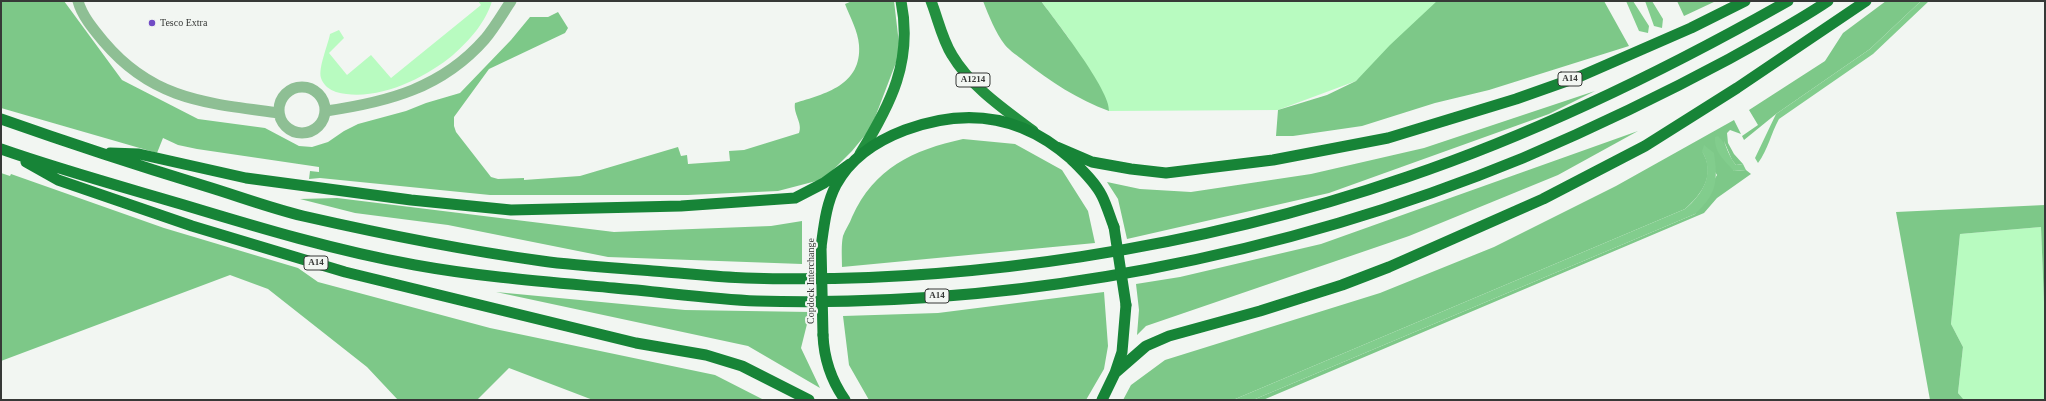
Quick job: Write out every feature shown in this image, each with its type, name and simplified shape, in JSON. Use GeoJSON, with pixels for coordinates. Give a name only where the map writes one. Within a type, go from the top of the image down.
{"type":"FeatureCollection","features":[{"type":"Feature","properties":{"kind":"highway","name":"A14"},"geometry":{"type":"LineString","coordinates":[[1057,147],[1092,162],[1166,173],[1273,160],[1388,138],[1516,99],[1581,76],[1691,28],[1745,1]]}},
{"type":"Feature","properties":{"kind":"highway"},"geometry":{"type":"LineString","coordinates":[[1,120],[93,152],[299,215],[435,243],[545,262],[744,278],[838,279],[959,272],[1125,250],[1267,219],[1405,178],[1477,152],[1570,113],[1641,80],[1788,1]]}},
{"type":"Feature","properties":{"kind":"highway","name":"A14"},"geometry":{"type":"LineString","coordinates":[[4,150],[286,235],[414,265],[515,279],[755,301],[935,297],[1038,286],[1131,273],[1243,249],[1321,229],[1378,211],[1483,174],[1580,134],[1673,89],[1800,20],[1828,1]]}},
{"type":"Feature","properties":{"kind":"highway"},"geometry":{"type":"LineString","coordinates":[[1115,373],[1146,346],[1169,336],[1260,311],[1342,285],[1389,267],[1543,199],[1645,146],[1737,88],[1866,1]]}},
{"type":"Feature","properties":{"kind":"highway","name":"Copdock Interchange"},"geometry":{"type":"LineString","coordinates":[[845,400],[834,385],[824,351],[823,335],[821,246],[824,219],[836,185],[850,164],[860,154],[890,136],[940,119],[967,116],[1016,124],[1036,133],[1057,147],[1082,170],[1102,196],[1114,227],[1126,305],[1122,352],[1115,373],[1102,400]]}},
{"type":"Feature","properties":{"kind":"highway","name":"A14"},"geometry":{"type":"LineString","coordinates":[[4,150],[58,180],[192,226],[345,272],[636,343],[706,354],[742,366],[809,400]]}},
{"type":"Feature","properties":{"kind":"highway"},"geometry":{"type":"LineString","coordinates":[[93,152],[139,154],[254,179],[411,200],[511,210],[681,206],[795,198],[824,184],[850,164]]}},
{"type":"Feature","properties":{"kind":"main road"},"geometry":{"type":"LineString","coordinates":[[860,154],[879,122],[898,81],[905,40],[904,16],[901,1]]}},
{"type":"Feature","properties":{"kind":"main road","name":"A1214"},"geometry":{"type":"LineString","coordinates":[[931,1],[945,41],[952,55],[961,67],[981,90],[1036,133]]}},
{"type":"Feature","properties":{"kind":"street"},"geometry":{"type":"LineString","coordinates":[[78,1],[92,28],[107,46],[124,62],[163,89],[207,103],[279,113]]}},
{"type":"Feature","properties":{"kind":"street"},"geometry":{"type":"LineString","coordinates":[[326,111],[389,99],[415,90],[444,74],[466,57],[486,38],[511,1]]}},
{"type":"Feature","properties":{"kind":"street"},"geometry":{"type":"LineString","coordinates":[[303,86],[314,90],[320,95],[324,102],[326,111],[320,126],[307,133],[299,133],[287,128],[282,122],[279,113],[279,105],[287,92],[303,86]]}},
{"type":"Feature","properties":{"kind":"shaded area"},"geometry":{"type":"Polygon","coordinates":[[[1,1],[64,1],[122,80],[198,119],[265,128],[299,146],[312,147],[328,142],[344,131],[358,124],[406,111],[426,103],[460,93],[511,40],[530,17],[548,17],[558,12],[568,28],[565,33],[489,69],[454,117],[456,132],[491,177],[498,179],[524,178],[524,180],[580,176],[678,147],[681,156],[687,155],[688,164],[730,161],[729,151],[744,150],[799,133],[800,126],[795,111],[795,103],[818,96],[839,86],[848,79],[854,70],[858,59],[859,45],[855,29],[845,4],[852,1],[894,1],[900,52],[871,128],[852,151],[824,179],[778,191],[688,195],[490,195],[320,178],[309,179],[310,171],[319,172],[319,167],[197,149],[178,145],[163,138],[157,153],[1,108],[1,1]]]}},
{"type":"Feature","properties":{"kind":"shaded area"},"geometry":{"type":"Polygon","coordinates":[[[478,1],[492,1],[486,16],[476,31],[453,55],[414,80],[398,87],[383,91],[351,95],[336,92],[323,83],[320,74],[330,34],[339,30],[344,38],[329,53],[347,75],[371,55],[391,78],[481,5],[478,1]]]}},
{"type":"Feature","properties":{"kind":"shaded area"},"geometry":{"type":"Polygon","coordinates":[[[983,1],[1041,1],[1092,72],[1107,101],[1109,111],[1086,101],[1044,76],[1009,49],[1001,40],[995,29],[983,1]]]}},
{"type":"Feature","properties":{"kind":"shaded area"},"geometry":{"type":"Polygon","coordinates":[[[1041,1],[1445,1],[1356,81],[1278,110],[1109,111],[1068,37],[1041,1]]]}},
{"type":"Feature","properties":{"kind":"shaded area"},"geometry":{"type":"Polygon","coordinates":[[[1437,1],[1604,1],[1629,46],[1489,90],[1435,103],[1362,126],[1293,136],[1276,136],[1278,110],[1327,95],[1356,81],[1390,45],[1437,1]]]}},
{"type":"Feature","properties":{"kind":"shaded area"},"geometry":{"type":"Polygon","coordinates":[[[1626,1],[1633,1],[1649,26],[1648,33],[1639,31],[1626,1]]]}},
{"type":"Feature","properties":{"kind":"shaded area"},"geometry":{"type":"Polygon","coordinates":[[[1645,1],[1652,1],[1663,19],[1662,28],[1654,26],[1645,1]]]}},
{"type":"Feature","properties":{"kind":"shaded area"},"geometry":{"type":"Polygon","coordinates":[[[1677,1],[1716,1],[1684,16],[1677,1]]]}},
{"type":"Feature","properties":{"kind":"shaded area"},"geometry":{"type":"Polygon","coordinates":[[[1886,1],[1921,1],[1870,49],[1776,114],[1744,140],[1742,136],[1758,125],[1749,110],[1825,61],[1843,33],[1886,1]]]}},
{"type":"Feature","properties":{"kind":"shaded area"},"geometry":{"type":"Polygon","coordinates":[[[1921,1],[1929,1],[1873,54],[1779,119],[1758,163],[1755,158],[1776,114],[1870,49],[1921,1]]]}},
{"type":"Feature","properties":{"kind":"shaded area"},"geometry":{"type":"Polygon","coordinates":[[[1595,91],[1549,114],[1329,193],[1127,239],[1118,199],[1107,182],[1140,189],[1191,192],[1311,174],[1424,148],[1595,91]]]}},
{"type":"Feature","properties":{"kind":"shaded area"},"geometry":{"type":"Polygon","coordinates":[[[1734,120],[1741,134],[1730,130],[1727,133],[1728,143],[1734,154],[1743,164],[1736,165],[1732,160],[1724,141],[1734,171],[1746,170],[1751,174],[1717,198],[1704,213],[1263,400],[1253,400],[1695,214],[1717,175],[1702,151],[1708,168],[1706,183],[1702,190],[1685,209],[1233,400],[1123,400],[1131,385],[1165,360],[1380,293],[1494,247],[1616,186],[1734,120]]]}},
{"type":"Feature","properties":{"kind":"shaded area"},"geometry":{"type":"Polygon","coordinates":[[[1638,131],[1558,175],[1409,236],[1146,326],[1137,335],[1139,310],[1136,284],[1180,277],[1321,244],[1638,131]]]}},
{"type":"Feature","properties":{"kind":"shaded area"},"geometry":{"type":"Polygon","coordinates":[[[1718,136],[1736,165],[1743,164],[1746,170],[1734,171],[1723,159],[1716,147],[1715,137],[1718,136]]]}},
{"type":"Feature","properties":{"kind":"shaded area"},"geometry":{"type":"Polygon","coordinates":[[[963,139],[1015,144],[1062,170],[1088,211],[1095,243],[842,267],[843,236],[861,200],[872,186],[897,164],[912,156],[928,149],[963,139]]]}},
{"type":"Feature","properties":{"kind":"shaded area"},"geometry":{"type":"Polygon","coordinates":[[[1704,145],[1714,153],[1716,179],[1712,193],[1708,200],[1695,214],[1253,400],[1233,400],[1685,209],[1697,197],[1705,183],[1707,168],[1706,159],[1702,151],[1704,145]]]}},
{"type":"Feature","properties":{"kind":"shaded area"},"geometry":{"type":"Polygon","coordinates":[[[1,173],[10,176],[11,174],[164,228],[298,268],[318,282],[490,328],[715,375],[764,400],[593,400],[509,368],[477,400],[398,400],[367,367],[268,289],[230,275],[1,361],[1,173]]]}},
{"type":"Feature","properties":{"kind":"shaded area"},"geometry":{"type":"Polygon","coordinates":[[[337,198],[614,232],[771,226],[802,221],[802,264],[608,257],[448,225],[355,213],[300,199],[337,198]]]}},
{"type":"Feature","properties":{"kind":"shaded area"},"geometry":{"type":"Polygon","coordinates":[[[2045,205],[2045,328],[2041,227],[1960,234],[1951,324],[1963,347],[1958,393],[1964,400],[1930,400],[1896,212],[2045,205]]]}},
{"type":"Feature","properties":{"kind":"shaded area"},"geometry":{"type":"Polygon","coordinates":[[[2041,227],[2045,328],[2045,400],[1964,400],[1958,393],[1963,347],[1951,324],[1960,234],[2041,227]]]}},
{"type":"Feature","properties":{"kind":"shaded area"},"geometry":{"type":"Polygon","coordinates":[[[496,292],[685,310],[810,312],[801,348],[820,388],[748,346],[496,292]]]}},
{"type":"Feature","properties":{"kind":"shaded area"},"geometry":{"type":"Polygon","coordinates":[[[1104,292],[1108,346],[1104,369],[1086,400],[869,400],[849,365],[843,316],[938,313],[1104,292]]]}},
{"type":"Feature","properties":{"kind":"place","name":"Tesco Extra"},"geometry":{"type":"Point","coordinates":[152,23]}}]}
